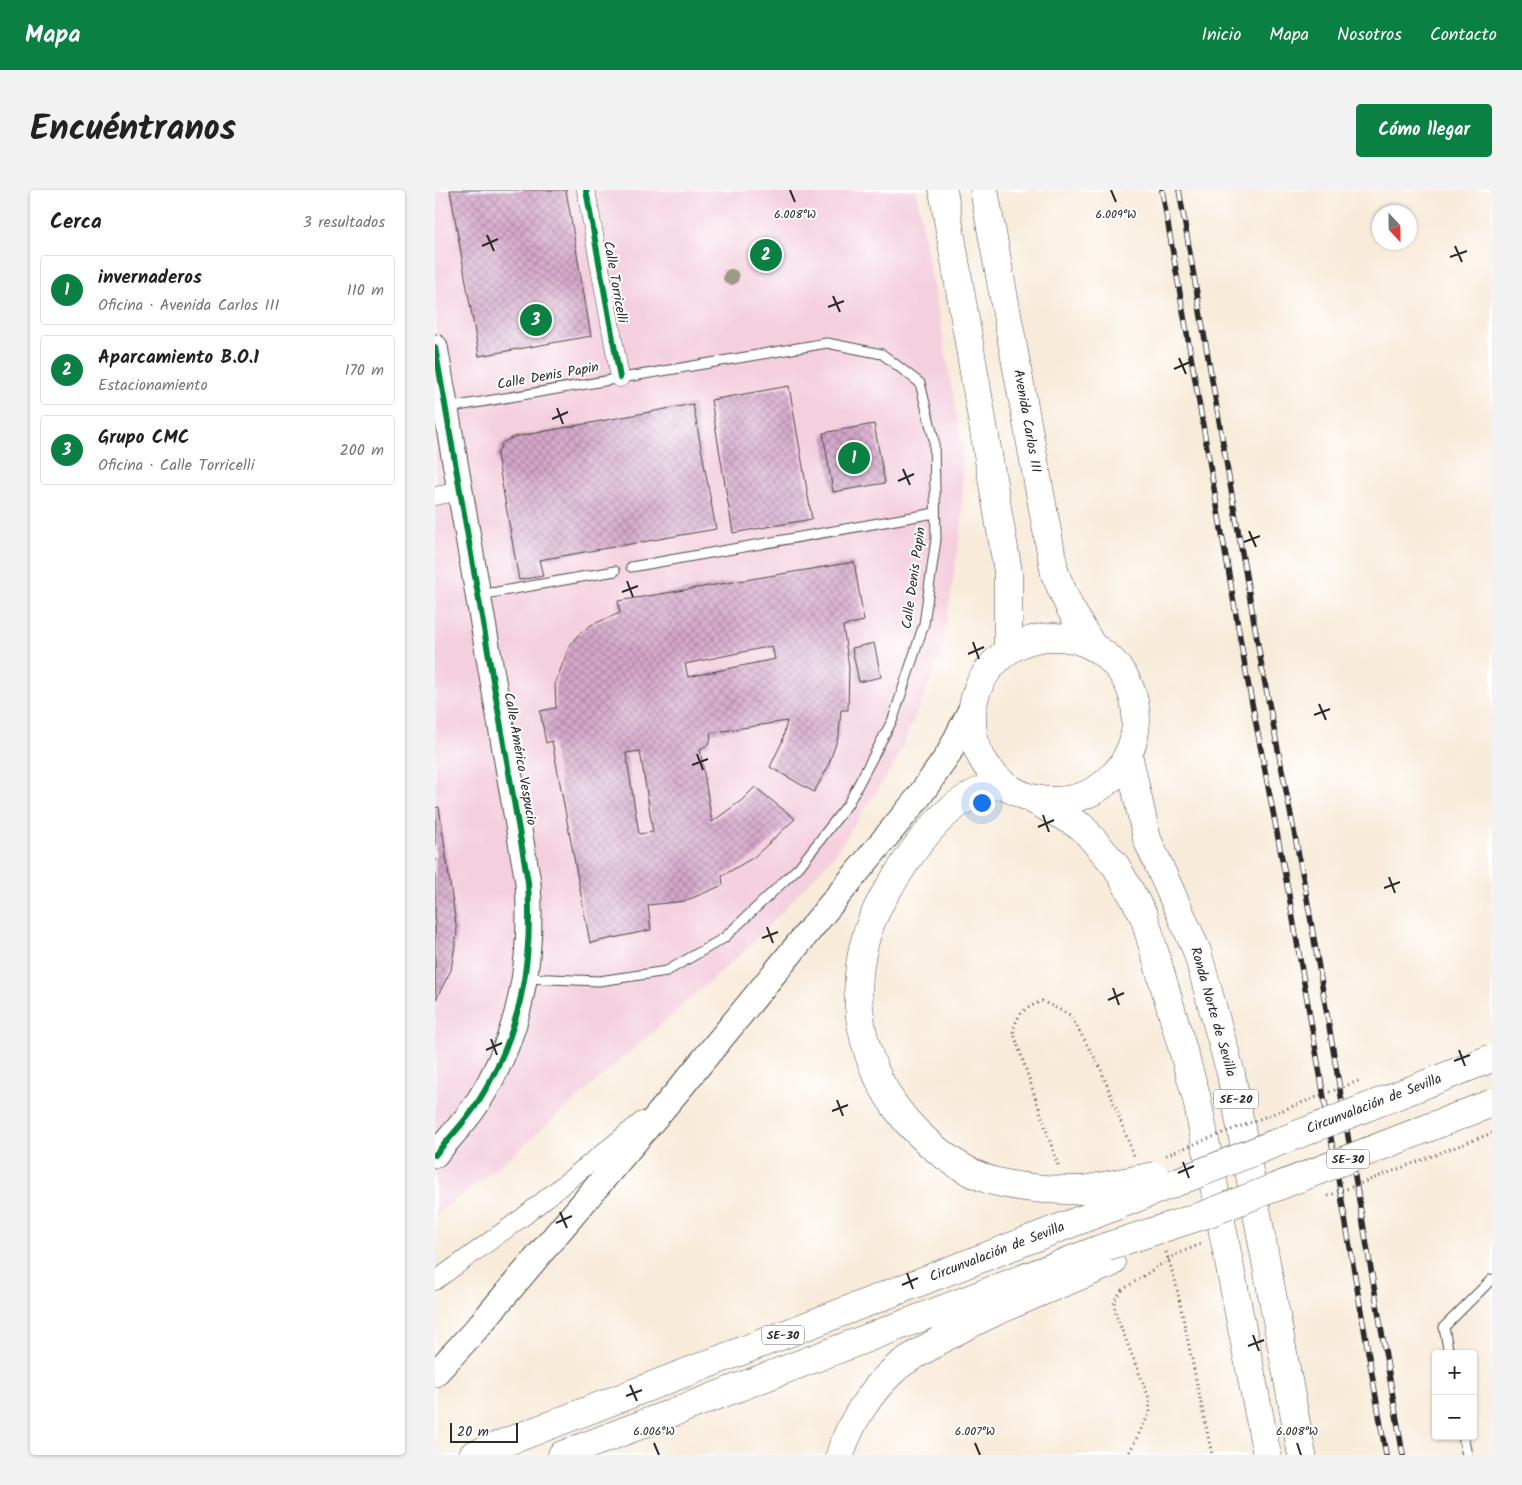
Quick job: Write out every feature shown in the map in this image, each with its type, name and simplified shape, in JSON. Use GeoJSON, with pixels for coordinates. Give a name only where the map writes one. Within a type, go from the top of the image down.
{"type":"FeatureCollection","features":[{"type":"Feature","properties":{"kind":"main road"},"geometry":{"type":"LineString","coordinates":[[943,190],[1008,572],[1008,650]]}},
{"type":"Feature","properties":{"kind":"main road","name":"Avenida Carlos III"},"geometry":{"type":"LineString","coordinates":[[984,190],[1055,574],[1069,606],[1091,644]]}},
{"type":"Feature","properties":{"kind":"main road","name":"Calle Américo Vespucio"},"geometry":{"type":"LineString","coordinates":[[435,347],[480,595],[528,882],[531,926],[526,978],[507,1042],[492,1076],[475,1106],[435,1155]]}},
{"type":"Feature","properties":{"kind":"main road","name":"SE-20"},"geometry":{"type":"LineString","coordinates":[[1032,798],[1061,801],[1089,794],[1112,778],[1128,754],[1136,730],[1136,704],[1127,680],[1112,659],[1091,644],[1063,636],[1035,638],[1008,650],[991,665],[978,685],[972,707],[973,736],[983,761],[1001,782],[1082,827],[1116,866],[1144,916],[1196,1095],[1267,1455]]}},
{"type":"Feature","properties":{"kind":"main road"},"geometry":{"type":"LineString","coordinates":[[435,1374],[478,1327],[677,1092],[918,798],[948,755],[972,707]]}},
{"type":"Feature","properties":{"kind":"main road","name":"Ronda Norte de Sevilla"},"geometry":{"type":"LineString","coordinates":[[1128,754],[1147,839],[1197,951],[1231,1074],[1302,1455]]}},
{"type":"Feature","properties":{"kind":"main road"},"geometry":{"type":"LineString","coordinates":[[1001,782],[970,794],[944,814],[920,842],[878,906],[865,944],[859,977],[861,1028],[870,1060],[885,1091],[909,1125],[941,1153],[992,1180],[1047,1190],[1088,1202]]}},
{"type":"Feature","properties":{"kind":"main road","name":"Circunvalación de Sevilla"},"geometry":{"type":"LineString","coordinates":[[473,1455],[1088,1202],[1230,1160],[1492,1058]]}},
{"type":"Feature","properties":{"kind":"main road","name":"SE-30"},"geometry":{"type":"LineString","coordinates":[[562,1455],[1108,1255],[1204,1215],[1492,1102]]}},
{"type":"Feature","properties":{"kind":"main road"},"geometry":{"type":"LineString","coordinates":[[840,1455],[865,1405],[879,1385],[896,1367],[970,1324],[1108,1255]]}},
{"type":"Feature","properties":{"kind":"street","name":"Calle Torricelli"},"geometry":{"type":"LineString","coordinates":[[586,190],[620,378]]}},
{"type":"Feature","properties":{"kind":"street"},"geometry":{"type":"LineString","coordinates":[[435,496],[461,491]]}},
{"type":"Feature","properties":{"kind":"street"},"geometry":{"type":"LineString","coordinates":[[435,1281],[523,1217],[677,1092]]}},
{"type":"Feature","properties":{"kind":"lane","name":"Calle Denis Papin"},"geometry":{"type":"LineString","coordinates":[[446,408],[827,342],[883,354],[921,383],[934,440],[936,538],[924,624],[893,719],[848,804],[799,867],[724,938],[667,971],[599,981],[526,978]]}},
{"type":"Feature","properties":{"kind":"lane"},"geometry":{"type":"LineString","coordinates":[[631,567],[935,513]]}},
{"type":"Feature","properties":{"kind":"lane"},"geometry":{"type":"LineString","coordinates":[[480,595],[615,571]]}},
{"type":"Feature","properties":{"kind":"lane"},"geometry":{"type":"LineString","coordinates":[[1448,1350],[1444,1328],[1492,1279]]}},
{"type":"Feature","properties":{"kind":"lane"},"geometry":{"type":"LineString","coordinates":[[1464,1440],[1467,1455]]}},
{"type":"Feature","properties":{"kind":"path"},"geometry":{"type":"LineString","coordinates":[[1159,1158],[1363,1080]]}},
{"type":"Feature","properties":{"kind":"path"},"geometry":{"type":"LineString","coordinates":[[1325,1197],[1492,1134]]}},
{"type":"Feature","properties":{"kind":"path"},"geometry":{"type":"LineString","coordinates":[[1127,1455],[1150,1412],[1149,1398],[1115,1312],[1114,1300],[1122,1290],[1177,1254],[1204,1243]]}},
{"type":"Feature","properties":{"kind":"shaded area"},"geometry":{"type":"Polygon","coordinates":[[[435,190],[916,190],[963,449],[962,524],[941,655],[897,760],[835,854],[751,945],[514,1154],[435,1216],[435,190]]]}},
{"type":"Feature","properties":{"kind":"building"},"geometry":{"type":"Polygon","coordinates":[[[450,190],[566,190],[591,336],[479,356],[450,190]]]}},
{"type":"Feature","properties":{"kind":"building"},"geometry":{"type":"Polygon","coordinates":[[[789,386],[812,519],[733,533],[711,400],[789,386]]]}},
{"type":"Feature","properties":{"kind":"building"},"geometry":{"type":"Polygon","coordinates":[[[693,404],[716,529],[539,560],[543,576],[519,580],[497,455],[502,443],[514,437],[693,404]]]}},
{"type":"Feature","properties":{"kind":"building"},"geometry":{"type":"Polygon","coordinates":[[[874,424],[885,483],[833,492],[823,433],[874,424]]]}},
{"type":"Feature","properties":{"kind":"building"},"geometry":{"type":"Polygon","coordinates":[[[854,562],[864,621],[843,626],[849,667],[848,710],[841,710],[839,735],[827,769],[814,792],[770,767],[782,742],[787,721],[710,733],[711,739],[708,745],[700,749],[712,822],[742,800],[755,787],[795,819],[754,857],[722,876],[723,885],[685,901],[648,905],[651,930],[590,943],[552,741],[546,743],[540,711],[556,708],[555,684],[569,647],[577,636],[591,625],[620,613],[618,601],[854,562]],[[772,646],[685,664],[688,677],[775,659],[772,646]],[[640,751],[626,753],[639,834],[653,832],[640,751]]]}},
{"type":"Feature","properties":{"kind":"building"},"geometry":{"type":"Polygon","coordinates":[[[874,643],[881,677],[859,682],[852,648],[874,643]]]}},
{"type":"Feature","properties":{"kind":"building"},"geometry":{"type":"Polygon","coordinates":[[[439,807],[457,932],[451,970],[435,1001],[435,808],[439,807]]]}},
{"type":"Feature","properties":{"kind":"railway"},"geometry":{"type":"LineString","coordinates":[[1162,190],[1246,672],[1288,890],[1386,1455]]}},
{"type":"Feature","properties":{"kind":"railway"},"geometry":{"type":"LineString","coordinates":[[1179,190],[1262,668],[1305,887],[1403,1455]]}},
{"type":"Feature","properties":{"kind":"cycle path"},"geometry":{"type":"LineString","coordinates":[[586,190],[620,378]]}},
{"type":"Feature","properties":{"kind":"cycle path"},"geometry":{"type":"LineString","coordinates":[[435,347],[528,882],[529,912],[526,970],[514,1025],[504,1052],[476,1105],[435,1155]]}},
{"type":"Feature","properties":{"kind":"place","name":"Aparcamiento B.O.1"},"geometry":{"type":"Point","coordinates":[766,255]}},
{"type":"Feature","properties":{"kind":"place","name":"Grupo CMC"},"geometry":{"type":"Point","coordinates":[536,320]}},
{"type":"Feature","properties":{"kind":"place","name":"invernaderos"},"geometry":{"type":"Point","coordinates":[854,458]}}]}
